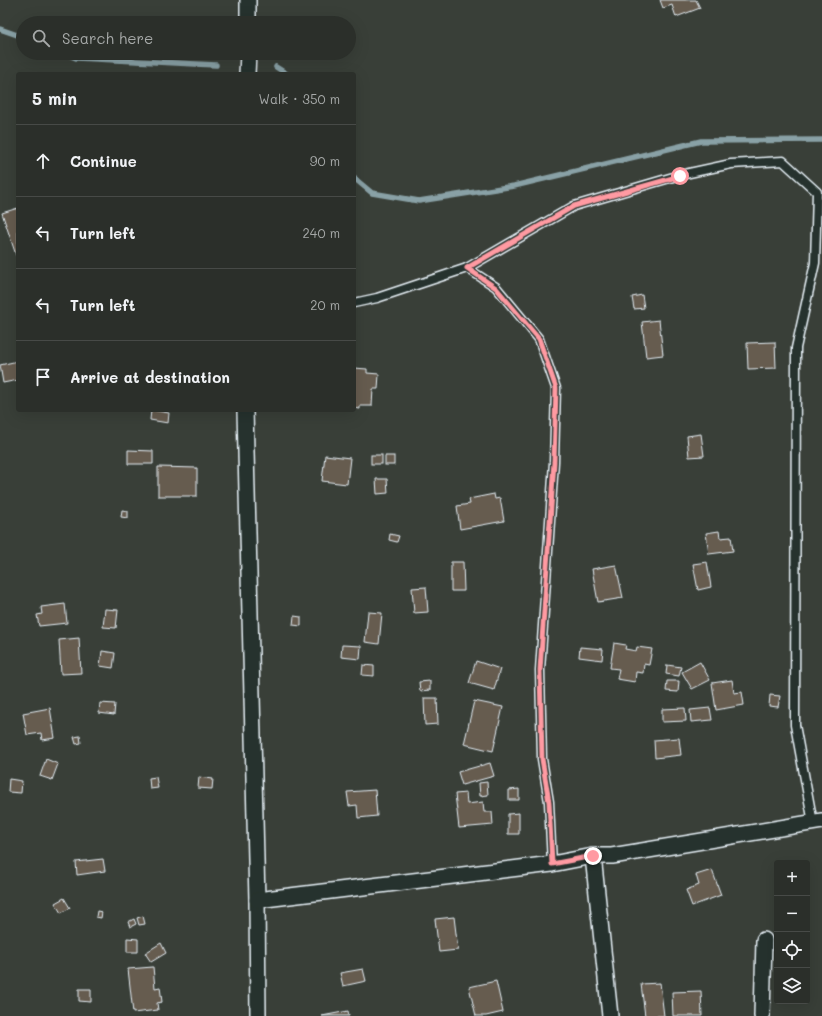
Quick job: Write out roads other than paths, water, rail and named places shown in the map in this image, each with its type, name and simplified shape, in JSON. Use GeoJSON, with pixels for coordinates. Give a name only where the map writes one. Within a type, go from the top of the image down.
{"type":"FeatureCollection","features":[{"type":"Feature","properties":{"kind":"street"},"geometry":{"type":"LineString","coordinates":[[248,0],[248,16]]}},
{"type":"Feature","properties":{"kind":"street"},"geometry":{"type":"LineString","coordinates":[[247,72],[248,60]]}},
{"type":"Feature","properties":{"kind":"street"},"geometry":{"type":"LineString","coordinates":[[245,412],[257,900],[258,1016]]}},
{"type":"Feature","properties":{"kind":"street"},"geometry":{"type":"LineString","coordinates":[[257,900],[552,864],[593,856],[612,856],[819,825]]}},
{"type":"Feature","properties":{"kind":"street"},"geometry":{"type":"LineString","coordinates":[[593,856],[610,1016]]}},
{"type":"Feature","properties":{"kind":"street"},"geometry":{"type":"LineString","coordinates":[[762,1016],[764,940]]}},
{"type":"Feature","properties":{"kind":"lane"},"geometry":{"type":"LineString","coordinates":[[356,303],[377,298],[467,268],[574,206],[680,176],[731,164],[783,161],[817,192],[815,263],[796,348],[795,725],[819,825]]}},
{"type":"Feature","properties":{"kind":"lane"},"geometry":{"type":"LineString","coordinates":[[467,268],[496,288],[539,339],[556,388],[554,462],[540,670],[542,759],[549,802],[552,864]]}},
{"type":"Feature","properties":{"kind":"waterway"},"geometry":{"type":"LineString","coordinates":[[0,29],[16,35]]}},
{"type":"Feature","properties":{"kind":"waterway"},"geometry":{"type":"LineString","coordinates":[[116,60],[216,65]]}},
{"type":"Feature","properties":{"kind":"waterway"},"geometry":{"type":"LineString","coordinates":[[276,67],[284,72]]}},
{"type":"Feature","properties":{"kind":"waterway"},"geometry":{"type":"LineString","coordinates":[[356,180],[372,193],[419,201],[514,186],[701,141],[822,140]]}}]}
